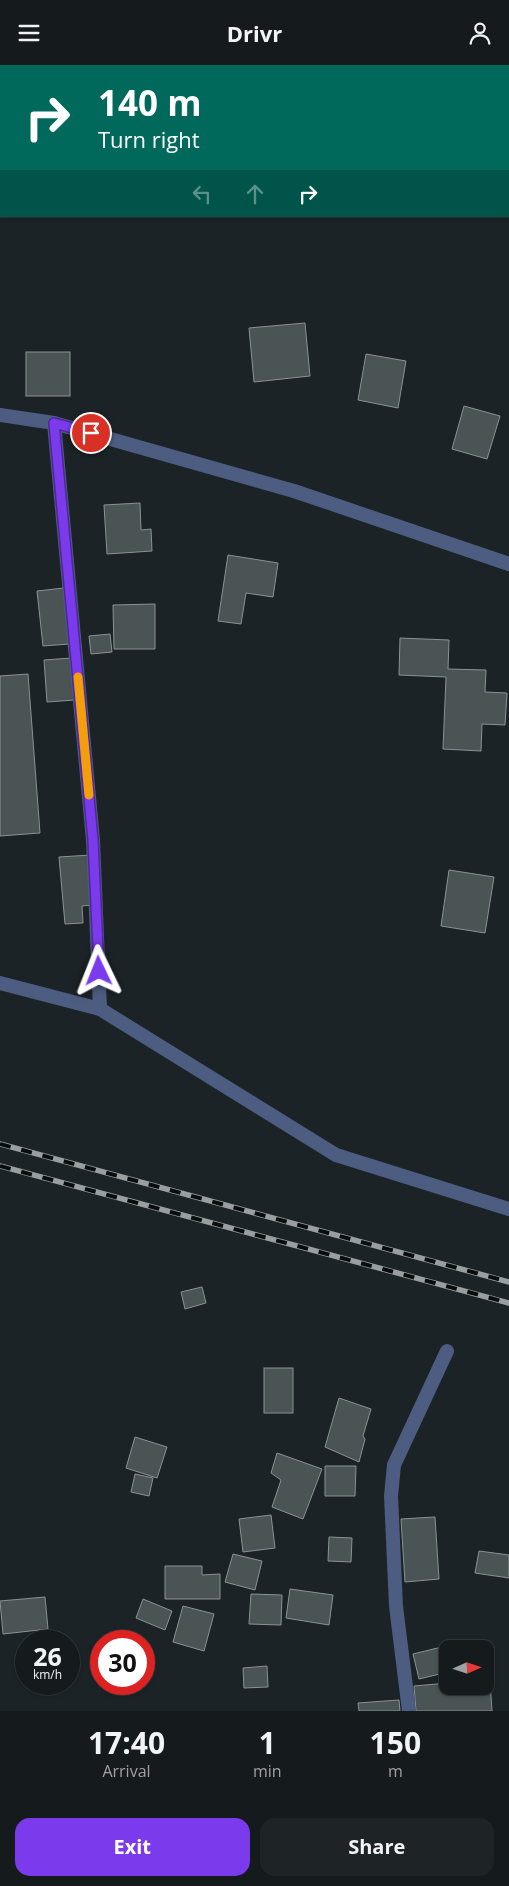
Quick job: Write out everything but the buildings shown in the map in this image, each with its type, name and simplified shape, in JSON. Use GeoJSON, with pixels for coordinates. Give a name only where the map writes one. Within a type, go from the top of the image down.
{"type":"FeatureCollection","features":[{"type":"Feature","properties":{"kind":"street"},"geometry":{"type":"LineString","coordinates":[[0,415],[54,423],[294,491],[509,564]]}},
{"type":"Feature","properties":{"kind":"street"},"geometry":{"type":"LineString","coordinates":[[54,423],[93,840],[100,1009]]}},
{"type":"Feature","properties":{"kind":"street"},"geometry":{"type":"LineString","coordinates":[[0,983],[100,1009],[336,1155],[509,1209]]}},
{"type":"Feature","properties":{"kind":"street"},"geometry":{"type":"LineString","coordinates":[[409,1711],[396,1606],[391,1496],[394,1465],[447,1351]]}},
{"type":"Feature","properties":{"kind":"railway"},"geometry":{"type":"LineString","coordinates":[[0,1144],[509,1282]]}},
{"type":"Feature","properties":{"kind":"railway"},"geometry":{"type":"LineString","coordinates":[[0,1166],[509,1303]]}},
{"type":"Feature","properties":{"kind":"slow traffic"},"geometry":{"type":"LineString","coordinates":[[78,677],[89,795]]}},
{"type":"Feature","properties":{"kind":"route"},"geometry":{"type":"LineString","coordinates":[[91,433],[54,423],[93,840],[99,971]]}}]}
